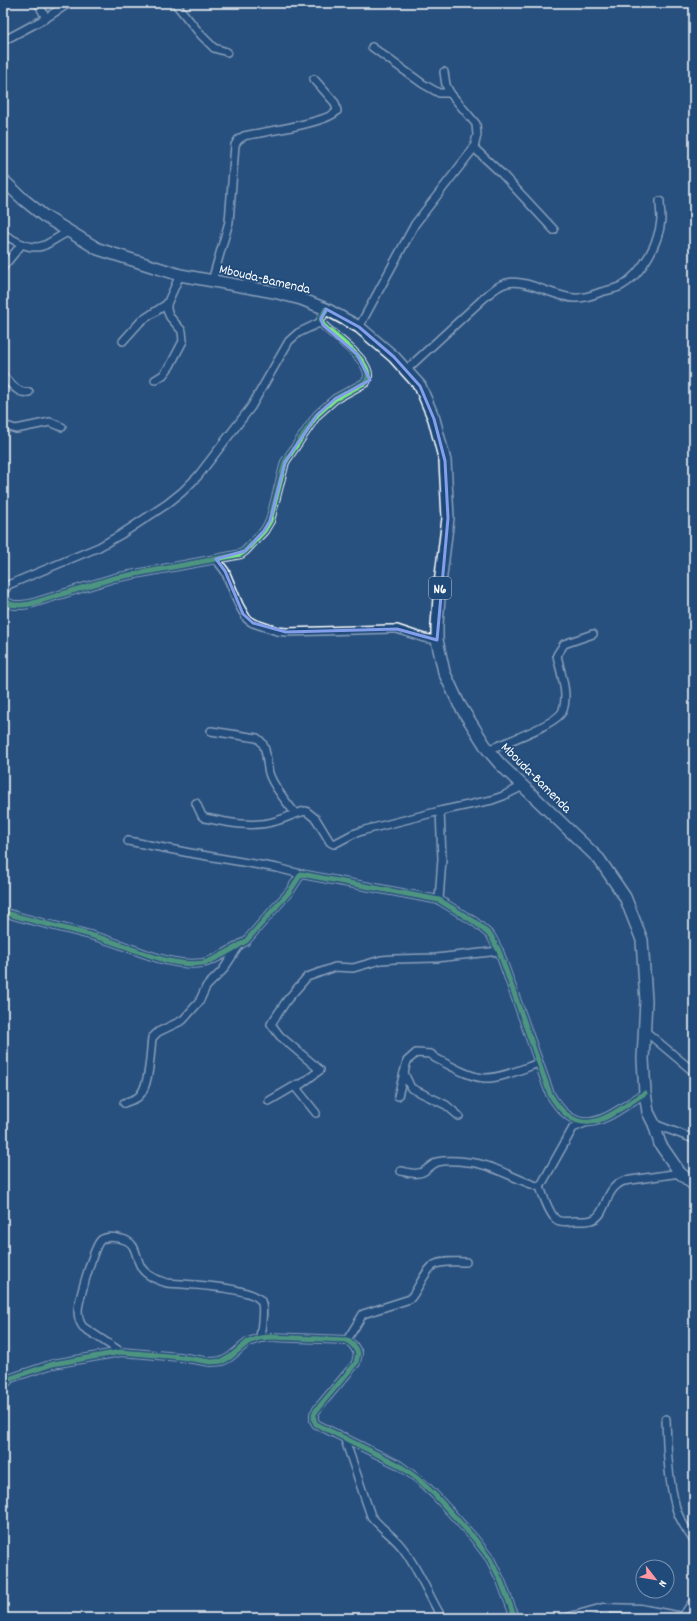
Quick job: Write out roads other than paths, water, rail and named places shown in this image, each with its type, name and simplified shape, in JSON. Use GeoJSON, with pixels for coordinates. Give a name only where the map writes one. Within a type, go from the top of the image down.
{"type":"FeatureCollection","features":[{"type":"Feature","properties":{"kind":"highway","name":"Mbouda-Bamenda"},"geometry":{"type":"LineString","coordinates":[[3,180],[44,216],[98,249],[180,275],[274,292],[301,299],[326,309],[359,327],[394,357],[420,386],[434,420],[444,461],[448,518],[440,584],[437,640],[444,672],[459,704],[488,750],[599,859],[625,897],[642,940],[646,1001],[643,1059],[645,1093],[648,1112],[654,1124],[660,1144],[680,1173],[694,1185]]}},
{"type":"Feature","properties":{"kind":"street"},"geometry":{"type":"LineString","coordinates":[[38,3],[46,18]]}},
{"type":"Feature","properties":{"kind":"street"},"geometry":{"type":"LineString","coordinates":[[3,41],[46,18],[69,3]]}},
{"type":"Feature","properties":{"kind":"street"},"geometry":{"type":"LineString","coordinates":[[175,3],[201,35],[214,48],[227,52]]}},
{"type":"Feature","properties":{"kind":"street"},"geometry":{"type":"LineString","coordinates":[[372,47],[423,84],[439,92],[450,93]]}},
{"type":"Feature","properties":{"kind":"street"},"geometry":{"type":"LineString","coordinates":[[359,327],[415,224],[474,148],[477,135],[476,124],[450,93],[446,85],[444,72]]}},
{"type":"Feature","properties":{"kind":"street"},"geometry":{"type":"LineString","coordinates":[[212,281],[229,222],[235,145],[238,140],[244,136],[302,125],[327,118],[335,113],[337,111],[335,103],[314,79]]}},
{"type":"Feature","properties":{"kind":"street"},"geometry":{"type":"LineString","coordinates":[[474,148],[502,174],[554,230]]}},
{"type":"Feature","properties":{"kind":"street"},"geometry":{"type":"LineString","coordinates":[[405,371],[484,298],[495,289],[506,283],[517,282],[561,296],[575,298],[586,297],[621,286],[635,275],[650,254],[657,237],[661,220],[660,201]]}},
{"type":"Feature","properties":{"kind":"street"},"geometry":{"type":"LineString","coordinates":[[3,234],[22,244],[37,247],[45,245],[70,231]]}},
{"type":"Feature","properties":{"kind":"street"},"geometry":{"type":"LineString","coordinates":[[3,267],[22,244]]}},
{"type":"Feature","properties":{"kind":"street"},"geometry":{"type":"LineString","coordinates":[[123,342],[141,321],[167,304],[180,275]]}},
{"type":"Feature","properties":{"kind":"street"},"geometry":{"type":"LineString","coordinates":[[155,380],[163,375],[170,366],[183,341],[182,331],[170,317],[167,304]]}},
{"type":"Feature","properties":{"kind":"street"},"geometry":{"type":"LineString","coordinates":[[321,322],[321,318],[326,309]]}},
{"type":"Feature","properties":{"kind":"street"},"geometry":{"type":"LineString","coordinates":[[321,322],[328,330],[357,354],[362,361],[368,379],[366,382],[328,405],[317,415],[294,447],[285,462],[270,521],[264,531],[245,551],[241,554],[114,578],[30,604],[10,604],[3,597],[8,585],[99,547],[120,536],[182,492],[198,476],[251,407],[289,341],[298,333],[321,322]]}},
{"type":"Feature","properties":{"kind":"street"},"geometry":{"type":"LineString","coordinates":[[3,376],[20,391],[25,394],[29,392]]}},
{"type":"Feature","properties":{"kind":"street"},"geometry":{"type":"LineString","coordinates":[[3,425],[16,429],[50,422],[62,427]]}},
{"type":"Feature","properties":{"kind":"street"},"geometry":{"type":"LineString","coordinates":[[216,559],[225,571],[243,614],[253,623],[277,631],[286,632],[315,630],[397,629],[424,638],[437,640]]}},
{"type":"Feature","properties":{"kind":"street"},"geometry":{"type":"LineString","coordinates":[[488,750],[549,724],[560,716],[564,710],[565,696],[557,655],[564,644],[593,634]]}},
{"type":"Feature","properties":{"kind":"street"},"geometry":{"type":"LineString","coordinates":[[211,731],[257,738],[261,740],[264,745],[270,776],[295,813]]}},
{"type":"Feature","properties":{"kind":"street"},"geometry":{"type":"LineString","coordinates":[[196,803],[202,816],[205,818],[232,824],[256,824],[277,821],[295,813],[306,811],[316,818],[330,842],[334,844],[353,834],[365,830],[440,811],[492,800],[523,786]]}},
{"type":"Feature","properties":{"kind":"street"},"geometry":{"type":"LineString","coordinates":[[439,900],[442,859],[440,811]]}},
{"type":"Feature","properties":{"kind":"street"},"geometry":{"type":"LineString","coordinates":[[128,841],[190,854],[277,868],[301,874],[439,900],[474,922],[491,936],[500,951],[550,1094],[557,1106],[567,1116],[585,1123]]}},
{"type":"Feature","properties":{"kind":"street"},"geometry":{"type":"LineString","coordinates":[[3,912],[30,921],[98,937],[167,960],[188,963],[204,963],[238,946],[251,937],[290,891],[301,874]]}},
{"type":"Feature","properties":{"kind":"street"},"geometry":{"type":"LineString","coordinates":[[124,1103],[137,1099],[142,1093],[148,1070],[152,1038],[158,1032],[183,1020],[199,1002],[206,987],[223,970],[238,946]]}},
{"type":"Feature","properties":{"kind":"street"},"geometry":{"type":"LineString","coordinates":[[320,1070],[280,1036],[271,1024],[287,1000],[307,977],[335,967],[353,968],[380,960],[394,958],[436,958],[500,951]]}},
{"type":"Feature","properties":{"kind":"street"},"geometry":{"type":"LineString","coordinates":[[645,1031],[694,1072]]}},
{"type":"Feature","properties":{"kind":"street"},"geometry":{"type":"LineString","coordinates":[[398,1096],[407,1062],[416,1053],[431,1054],[435,1058],[475,1076],[485,1078],[539,1063]]}},
{"type":"Feature","properties":{"kind":"street"},"geometry":{"type":"LineString","coordinates":[[270,1101],[320,1070]]}},
{"type":"Feature","properties":{"kind":"street"},"geometry":{"type":"LineString","coordinates":[[316,1113],[296,1088],[320,1070]]}},
{"type":"Feature","properties":{"kind":"street"},"geometry":{"type":"LineString","coordinates":[[404,1073],[411,1088],[446,1105],[459,1116]]}},
{"type":"Feature","properties":{"kind":"street"},"geometry":{"type":"LineString","coordinates":[[540,1187],[573,1128],[585,1123],[600,1120],[645,1093]]}},
{"type":"Feature","properties":{"kind":"street"},"geometry":{"type":"LineString","coordinates":[[654,1124],[694,1139]]}},
{"type":"Feature","properties":{"kind":"street"},"geometry":{"type":"LineString","coordinates":[[401,1171],[419,1174],[423,1173],[433,1164],[438,1162],[468,1162],[492,1167],[540,1187],[552,1215],[556,1220],[563,1222],[592,1220],[599,1215],[612,1189],[618,1183],[680,1173]]}},
{"type":"Feature","properties":{"kind":"street"},"geometry":{"type":"LineString","coordinates":[[121,1352],[83,1327],[79,1323],[78,1318],[78,1309],[91,1262],[97,1245],[100,1240],[105,1237],[124,1239],[131,1243],[135,1248],[138,1263],[143,1270],[158,1280],[241,1291],[256,1296],[263,1307],[260,1338]]}},
{"type":"Feature","properties":{"kind":"street"},"geometry":{"type":"LineString","coordinates":[[347,1340],[363,1314],[410,1299],[429,1269],[434,1265],[440,1263],[466,1262]]}},
{"type":"Feature","properties":{"kind":"street"},"geometry":{"type":"LineString","coordinates":[[3,1386],[11,1378],[53,1364],[121,1352],[180,1357],[211,1362],[223,1361],[248,1342],[260,1338],[270,1337],[347,1340],[353,1345],[358,1353],[356,1363],[314,1414],[316,1424],[399,1465],[418,1479],[434,1494],[474,1538],[490,1559],[501,1581],[515,1618]]}},
{"type":"Feature","properties":{"kind":"street"},"geometry":{"type":"LineString","coordinates":[[666,1419],[668,1458],[676,1509],[682,1522],[694,1540]]}},
{"type":"Feature","properties":{"kind":"street"},"geometry":{"type":"LineString","coordinates":[[344,1437],[371,1516],[379,1526],[403,1548],[442,1618]]}},
{"type":"Feature","properties":{"kind":"street"},"geometry":{"type":"LineString","coordinates":[[567,1618],[603,1608],[640,1609],[685,1617],[694,1600]]}},
{"type":"Feature","properties":{"kind":"street"},"geometry":{"type":"LineString","coordinates":[[603,1608],[608,1618]]}}]}
